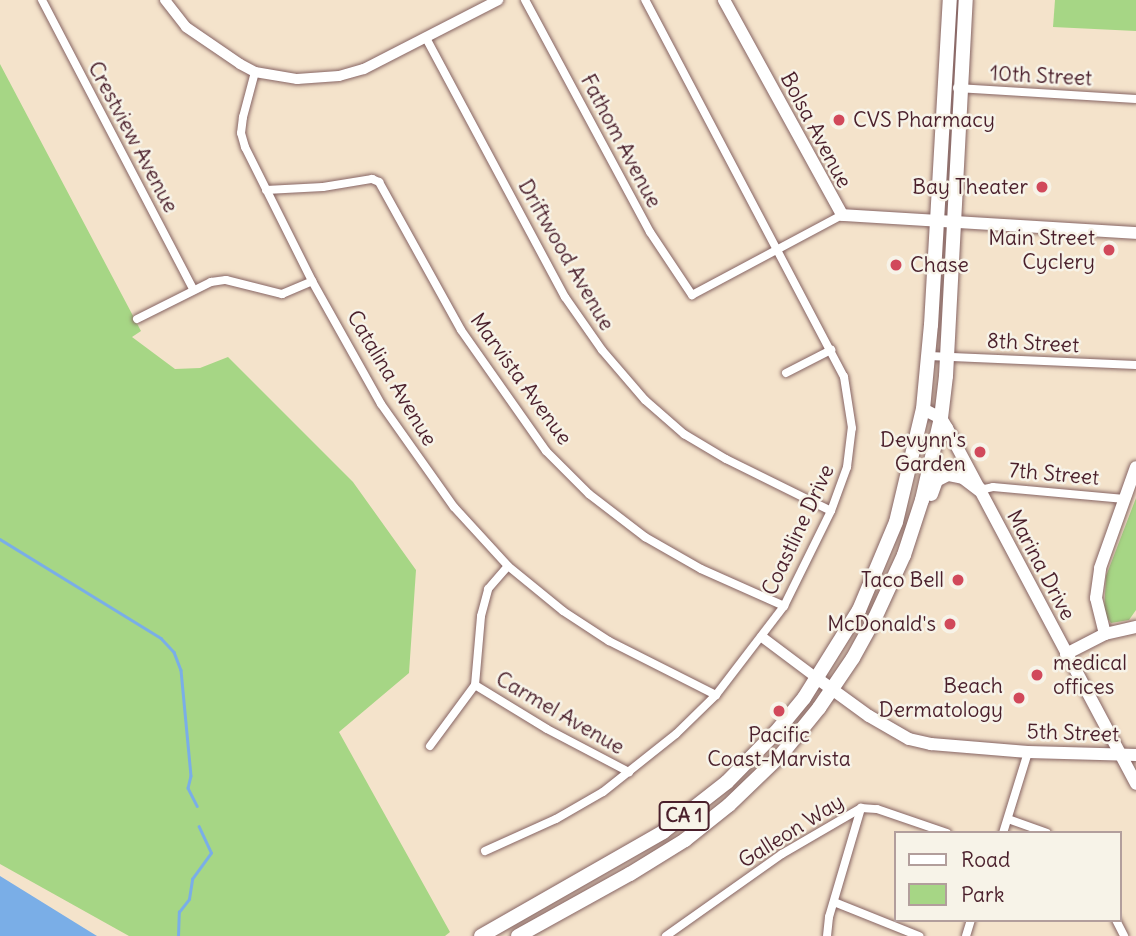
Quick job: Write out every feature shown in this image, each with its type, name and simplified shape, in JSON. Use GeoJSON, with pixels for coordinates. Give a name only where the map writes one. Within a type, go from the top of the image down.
{"type":"FeatureCollection","features":[{"type":"Feature","properties":{"kind":"highway","name":"CA 1"},"geometry":{"type":"LineString","coordinates":[[481,936],[663,832],[705,799],[754,755],[818,679],[859,610],[896,522],[923,409],[929,356],[950,0]]}},
{"type":"Feature","properties":{"kind":"highway","name":"CA 1"},"geometry":{"type":"LineString","coordinates":[[518,936],[630,874],[702,826],[765,771],[833,690],[875,618],[904,555],[922,500],[941,418],[947,356],[966,0]]}},
{"type":"Feature","properties":{"kind":"highway"},"geometry":{"type":"LineString","coordinates":[[904,555],[915,544],[939,478],[955,475],[980,490]]}},
{"type":"Feature","properties":{"kind":"highway"},"geometry":{"type":"LineString","coordinates":[[859,610],[875,618]]}},
{"type":"Feature","properties":{"kind":"main road","name":"Bolsa Avenue"},"geometry":{"type":"LineString","coordinates":[[724,0],[842,215],[936,223],[1136,233]]}},
{"type":"Feature","properties":{"kind":"main road"},"geometry":{"type":"LineString","coordinates":[[923,409],[941,418]]}},
{"type":"Feature","properties":{"kind":"main road","name":"Marina Drive"},"geometry":{"type":"LineString","coordinates":[[941,418],[1136,784]]}},
{"type":"Feature","properties":{"kind":"main road"},"geometry":{"type":"LineString","coordinates":[[1105,634],[1097,598],[1097,582],[1136,467]]}},
{"type":"Feature","properties":{"kind":"main road"},"geometry":{"type":"LineString","coordinates":[[1066,654],[1105,634],[1136,627]]}},
{"type":"Feature","properties":{"kind":"main road","name":"5th Street"},"geometry":{"type":"LineString","coordinates":[[818,679],[869,716],[909,739],[931,744],[1028,752],[1136,755]]}},
{"type":"Feature","properties":{"kind":"street","name":"Crestview Avenue"},"geometry":{"type":"LineString","coordinates":[[42,0],[193,289]]}},
{"type":"Feature","properties":{"kind":"street"},"geometry":{"type":"LineString","coordinates":[[165,0],[186,27],[215,49],[255,72],[297,79],[339,76],[364,69],[498,0]]}},
{"type":"Feature","properties":{"kind":"street","name":"Fathom Avenue"},"geometry":{"type":"LineString","coordinates":[[525,0],[650,232],[692,295],[777,249]]}},
{"type":"Feature","properties":{"kind":"street","name":"Coastline Drive"},"geometry":{"type":"LineString","coordinates":[[485,851],[556,819],[629,772],[676,734],[716,695],[784,606],[831,511],[847,467],[852,428],[844,377],[645,0]]}},
{"type":"Feature","properties":{"kind":"street","name":"Driftwood Avenue"},"geometry":{"type":"LineString","coordinates":[[426,38],[547,265],[580,318],[619,370],[645,400],[684,434],[726,459],[831,511]]}},
{"type":"Feature","properties":{"kind":"street","name":"Catalina Avenue"},"geometry":{"type":"LineString","coordinates":[[255,72],[241,133],[266,190],[312,281],[406,441],[454,507],[508,566],[563,611],[609,641],[716,695]]}},
{"type":"Feature","properties":{"kind":"street","name":"10th Street"},"geometry":{"type":"LineString","coordinates":[[944,87],[1136,99]]}},
{"type":"Feature","properties":{"kind":"street","name":"Marvista Avenue"},"geometry":{"type":"LineString","coordinates":[[266,190],[323,187],[372,179],[379,182],[460,330],[546,452],[589,494],[645,537],[701,569],[784,606]]}},
{"type":"Feature","properties":{"kind":"street"},"geometry":{"type":"LineString","coordinates":[[777,249],[842,215]]}},
{"type":"Feature","properties":{"kind":"street"},"geometry":{"type":"LineString","coordinates":[[137,319],[193,289],[226,280],[282,294],[312,281]]}},
{"type":"Feature","properties":{"kind":"street"},"geometry":{"type":"LineString","coordinates":[[786,373],[831,350]]}},
{"type":"Feature","properties":{"kind":"street","name":"8th Street"},"geometry":{"type":"LineString","coordinates":[[929,356],[1136,365]]}},
{"type":"Feature","properties":{"kind":"street","name":"7th Street"},"geometry":{"type":"LineString","coordinates":[[980,490],[993,487],[1125,499]]}},
{"type":"Feature","properties":{"kind":"street"},"geometry":{"type":"LineString","coordinates":[[430,746],[475,685],[481,616],[488,589],[508,566]]}},
{"type":"Feature","properties":{"kind":"street"},"geometry":{"type":"LineString","coordinates":[[762,637],[818,679]]}},
{"type":"Feature","properties":{"kind":"street","name":"Carmel Avenue"},"geometry":{"type":"LineString","coordinates":[[475,685],[547,729],[629,772]]}},
{"type":"Feature","properties":{"kind":"street"},"geometry":{"type":"LineString","coordinates":[[1004,831],[1028,752]]}},
{"type":"Feature","properties":{"kind":"street"},"geometry":{"type":"LineString","coordinates":[[827,936],[861,808]]}},
{"type":"Feature","properties":{"kind":"street","name":"Galleon Way"},"geometry":{"type":"LineString","coordinates":[[666,936],[782,855],[861,808],[877,809],[941,831]]}},
{"type":"Feature","properties":{"kind":"street"},"geometry":{"type":"LineString","coordinates":[[1008,818],[1042,831]]}},
{"type":"Feature","properties":{"kind":"street"},"geometry":{"type":"LineString","coordinates":[[834,902],[919,936]]}},
{"type":"Feature","properties":{"kind":"green space"},"geometry":{"type":"Polygon","coordinates":[[[1055,0],[1136,0],[1136,31],[1053,27],[1055,0]]]}},
{"type":"Feature","properties":{"kind":"green space"},"geometry":{"type":"Polygon","coordinates":[[[0,64],[141,331],[132,337],[175,369],[200,368],[228,357],[353,482],[416,570],[409,673],[339,732],[450,932],[445,936],[129,936],[0,864],[0,64]]]}},
{"type":"Feature","properties":{"kind":"green space"},"geometry":{"type":"Polygon","coordinates":[[[1136,498],[1136,610],[1129,620],[1111,623],[1106,620],[1104,613],[1106,576],[1136,498]]]}},
{"type":"Feature","properties":{"kind":"water"},"geometry":{"type":"Polygon","coordinates":[[[0,876],[84,928],[97,936],[0,936],[0,876]]]}},
{"type":"Feature","properties":{"kind":"waterway"},"geometry":{"type":"LineString","coordinates":[[0,539],[161,638],[174,652],[181,670],[191,776],[188,788],[197,806]]}},
{"type":"Feature","properties":{"kind":"waterway"},"geometry":{"type":"LineString","coordinates":[[178,936],[179,912],[189,899],[192,879],[211,853],[199,827]]}},
{"type":"Feature","properties":{"kind":"place","name":"CVS Pharmacy"},"geometry":{"type":"Point","coordinates":[839,120]}},
{"type":"Feature","properties":{"kind":"place","name":"Bay Theater"},"geometry":{"type":"Point","coordinates":[1042,187]}},
{"type":"Feature","properties":{"kind":"place","name":"Main Street Cyclery"},"geometry":{"type":"Point","coordinates":[1109,250]}},
{"type":"Feature","properties":{"kind":"place","name":"Chase"},"geometry":{"type":"Point","coordinates":[896,265]}},
{"type":"Feature","properties":{"kind":"place","name":"Devynn's Garden"},"geometry":{"type":"Point","coordinates":[980,452]}},
{"type":"Feature","properties":{"kind":"place","name":"Taco Bell"},"geometry":{"type":"Point","coordinates":[958,580]}},
{"type":"Feature","properties":{"kind":"place","name":"McDonald's"},"geometry":{"type":"Point","coordinates":[950,624]}},
{"type":"Feature","properties":{"kind":"place","name":"medical offices"},"geometry":{"type":"Point","coordinates":[1037,675]}},
{"type":"Feature","properties":{"kind":"place","name":"Beach Dermatology"},"geometry":{"type":"Point","coordinates":[1019,698]}},
{"type":"Feature","properties":{"kind":"place","name":"Pacific Coast-Marvista"},"geometry":{"type":"Point","coordinates":[779,711]}}]}
